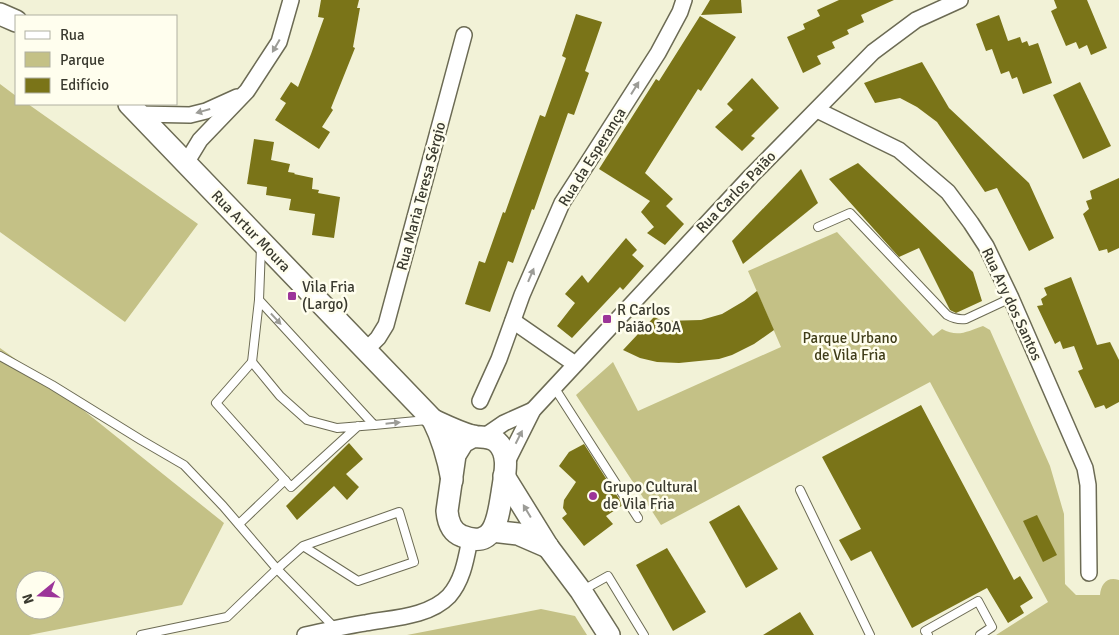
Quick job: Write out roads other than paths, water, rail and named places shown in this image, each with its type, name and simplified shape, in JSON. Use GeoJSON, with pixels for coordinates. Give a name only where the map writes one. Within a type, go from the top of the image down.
{"type":"FeatureCollection","features":[{"type":"Feature","properties":{"kind":"main road"},"geometry":{"type":"LineString","coordinates":[[0,14],[15,21]]}},
{"type":"Feature","properties":{"kind":"main road","name":"Rua Artur Moura"},"geometry":{"type":"LineString","coordinates":[[133,109],[433,420]]}},
{"type":"Feature","properties":{"kind":"main road"},"geometry":{"type":"LineString","coordinates":[[433,420],[454,430],[480,436],[493,439],[504,451],[505,470],[497,523],[492,531],[480,538],[470,539],[454,531],[448,519],[447,511],[455,455],[458,448],[467,439],[480,436]]}},
{"type":"Feature","properties":{"kind":"main road"},"geometry":{"type":"LineString","coordinates":[[433,420],[442,437],[452,480]]}},
{"type":"Feature","properties":{"kind":"main road"},"geometry":{"type":"LineString","coordinates":[[505,470],[548,546],[581,591],[609,635]]}},
{"type":"Feature","properties":{"kind":"main road"},"geometry":{"type":"LineString","coordinates":[[492,531],[518,534],[548,546]]}},
{"type":"Feature","properties":{"kind":"street"},"geometry":{"type":"LineString","coordinates":[[186,163],[200,140],[247,91],[279,42],[291,0]]}},
{"type":"Feature","properties":{"kind":"street","name":"Rua da Esperança"},"geometry":{"type":"LineString","coordinates":[[480,401],[562,203],[658,53],[680,12],[684,0]]}},
{"type":"Feature","properties":{"kind":"street","name":"Rua Carlos Paião"},"geometry":{"type":"LineString","coordinates":[[505,470],[533,410],[750,176],[873,52],[916,20],[960,0]]}},
{"type":"Feature","properties":{"kind":"street","name":"Rua Maria Teresa Sérgio"},"geometry":{"type":"LineString","coordinates":[[366,350],[378,338],[386,325],[464,35]]}},
{"type":"Feature","properties":{"kind":"street"},"geometry":{"type":"LineString","coordinates":[[133,109],[190,115],[221,106],[247,91]]}},
{"type":"Feature","properties":{"kind":"street","name":"Rua Ary dos Santos"},"geometry":{"type":"LineString","coordinates":[[817,110],[899,150],[948,192],[972,223],[986,246],[1011,298],[1085,468],[1088,485],[1089,574]]}},
{"type":"Feature","properties":{"kind":"street"},"geometry":{"type":"LineString","coordinates":[[513,321],[575,364]]}},
{"type":"Feature","properties":{"kind":"street","name":"Rua Carlos Paião"},"geometry":{"type":"LineString","coordinates":[[480,436],[533,410]]}},
{"type":"Feature","properties":{"kind":"street"},"geometry":{"type":"LineString","coordinates":[[305,635],[419,612],[439,604],[448,596],[459,581],[466,563],[470,539]]}},
{"type":"Feature","properties":{"kind":"lane"},"geometry":{"type":"LineString","coordinates":[[818,227],[850,213],[948,316],[954,319],[966,318],[1011,298]]}},
{"type":"Feature","properties":{"kind":"lane"},"geometry":{"type":"LineString","coordinates":[[261,242],[259,300],[252,362],[216,403],[291,487],[358,426]]}},
{"type":"Feature","properties":{"kind":"lane"},"geometry":{"type":"LineString","coordinates":[[259,300],[374,425]]}},
{"type":"Feature","properties":{"kind":"lane"},"geometry":{"type":"LineString","coordinates":[[0,356],[52,385],[184,465],[239,524],[277,569],[334,628]]}},
{"type":"Feature","properties":{"kind":"lane"},"geometry":{"type":"LineString","coordinates":[[252,362],[280,396],[307,420],[337,428],[433,420]]}},
{"type":"Feature","properties":{"kind":"lane"},"geometry":{"type":"LineString","coordinates":[[554,387],[638,518]]}},
{"type":"Feature","properties":{"kind":"lane"},"geometry":{"type":"LineString","coordinates":[[239,524],[285,480]]}},
{"type":"Feature","properties":{"kind":"lane"},"geometry":{"type":"LineString","coordinates":[[800,490],[870,635]]}},
{"type":"Feature","properties":{"kind":"lane"},"geometry":{"type":"LineString","coordinates":[[141,635],[227,617],[303,546],[399,512],[414,562],[358,580],[303,546]]}},
{"type":"Feature","properties":{"kind":"lane"},"geometry":{"type":"LineString","coordinates":[[581,591],[608,576],[644,635]]}},
{"type":"Feature","properties":{"kind":"lane"},"geometry":{"type":"LineString","coordinates":[[928,635],[925,630],[978,601],[992,627],[980,635]]}},
{"type":"Feature","properties":{"kind":"place","name":"Vila Fria (Largo)"},"geometry":{"type":"Point","coordinates":[292,296]}},
{"type":"Feature","properties":{"kind":"place","name":"R Carlos Paião 30A"},"geometry":{"type":"Point","coordinates":[607,319]}},
{"type":"Feature","properties":{"kind":"place","name":"Grupo Cultural de Vila Fria"},"geometry":{"type":"Point","coordinates":[593,496]}},
{"type":"Feature","properties":{"kind":"park label","name":"Parque Urbano de Vila Fria"},"geometry":{"type":"Point","coordinates":[850,346]}}]}
